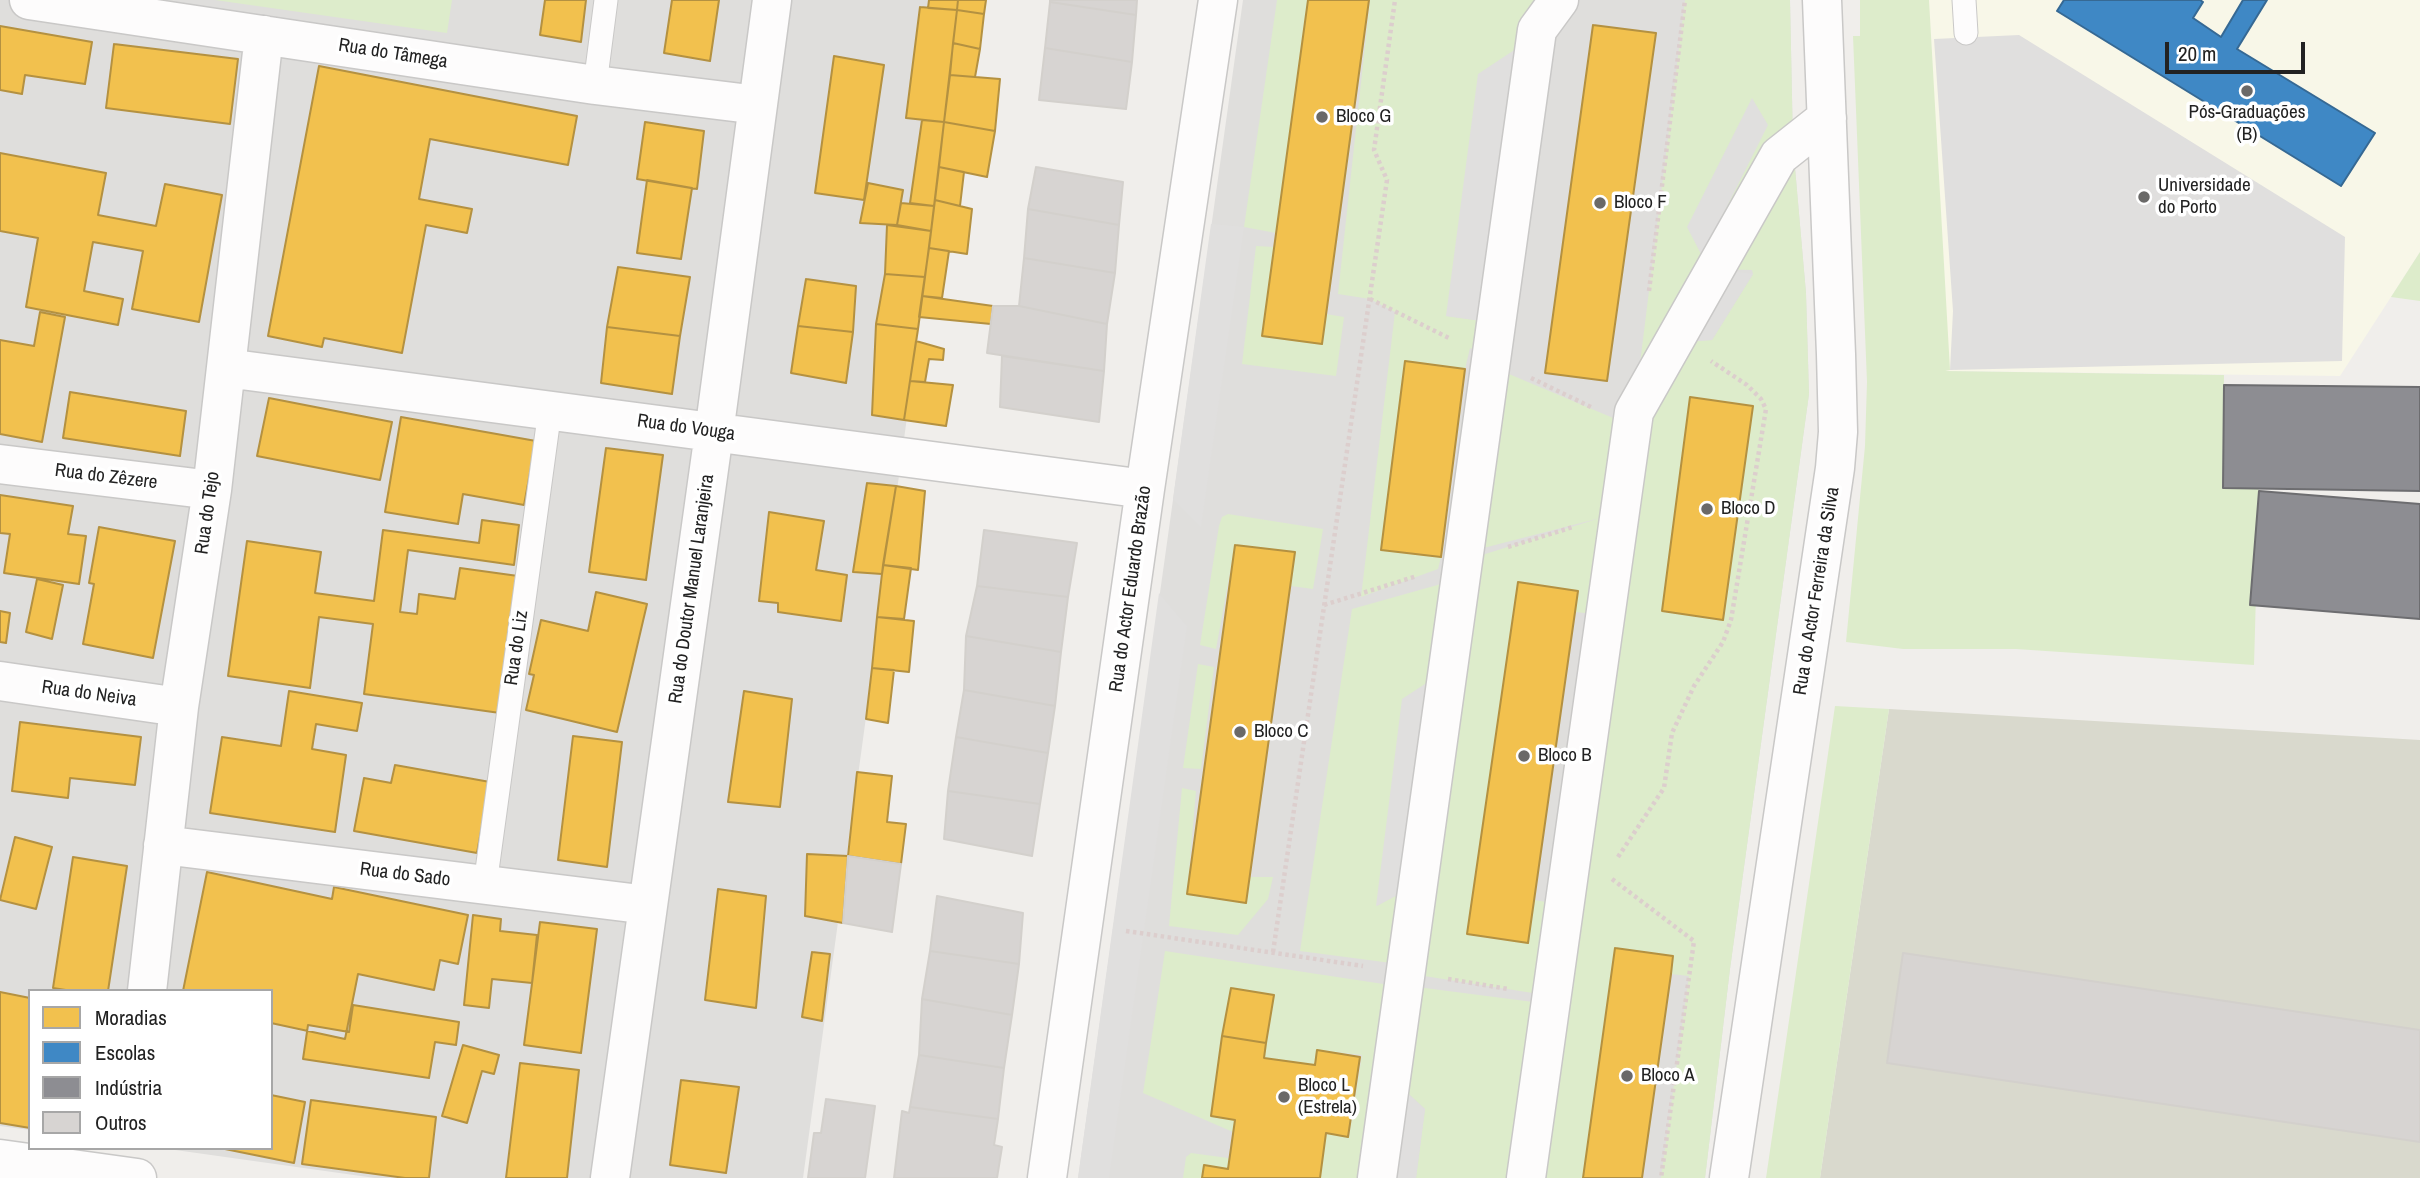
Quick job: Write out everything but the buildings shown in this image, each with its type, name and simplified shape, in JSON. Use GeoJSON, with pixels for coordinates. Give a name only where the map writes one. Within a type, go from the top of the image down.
{"type":"FeatureCollection","features":[{"type":"Feature","properties":{"kind":"street","name":"Rua do Tâmega"},"geometry":{"type":"LineString","coordinates":[[29,0],[595,85],[758,105]]}},
{"type":"Feature","properties":{"kind":"street","name":"Rua do Doutor Manuel Laranjeira"},"geometry":{"type":"LineString","coordinates":[[610,1178],[772,0]]}},
{"type":"Feature","properties":{"kind":"street","name":"Rua do Actor Eduardo Brazão"},"geometry":{"type":"LineString","coordinates":[[1047,1178],[1219,0]]}},
{"type":"Feature","properties":{"kind":"street"},"geometry":{"type":"LineString","coordinates":[[1377,1178],[1537,30],[1559,0]]}},
{"type":"Feature","properties":{"kind":"street","name":"Rua do Actor Ferreira da Silva"},"geometry":{"type":"LineString","coordinates":[[1729,1178],[1835,468],[1838,432],[1822,0]]}},
{"type":"Feature","properties":{"kind":"street","name":"Rua do Tejo"},"geometry":{"type":"LineString","coordinates":[[147,989],[179,707],[212,490],[264,35]]}},
{"type":"Feature","properties":{"kind":"street"},"geometry":{"type":"LineString","coordinates":[[1527,1178],[1634,412],[1779,156],[1827,118]]}},
{"type":"Feature","properties":{"kind":"street","name":"Rua do Vouga"},"geometry":{"type":"LineString","coordinates":[[226,368],[1146,489]]}},
{"type":"Feature","properties":{"kind":"street","name":"Rua do Zêzere"},"geometry":{"type":"LineString","coordinates":[[0,464],[212,490]]}},
{"type":"Feature","properties":{"kind":"street","name":"Rua do Neiva"},"geometry":{"type":"LineString","coordinates":[[0,681],[179,707]]}},
{"type":"Feature","properties":{"kind":"street","name":"Rua do Sado"},"geometry":{"type":"LineString","coordinates":[[163,845],[648,905]]}},
{"type":"Feature","properties":{"kind":"street"},"geometry":{"type":"LineString","coordinates":[[0,1159],[131,1168]]}},
{"type":"Feature","properties":{"kind":"lane"},"geometry":{"type":"LineString","coordinates":[[595,85],[606,0]]}},
{"type":"Feature","properties":{"kind":"lane"},"geometry":{"type":"LineString","coordinates":[[1964,0],[1966,33]]}},
{"type":"Feature","properties":{"kind":"lane","name":"Rua do Liz"},"geometry":{"type":"LineString","coordinates":[[485,885],[550,410]]}},
{"type":"Feature","properties":{"kind":"path"},"geometry":{"type":"LineString","coordinates":[[1273,952],[1387,180],[1374,150],[1395,0]]}},
{"type":"Feature","properties":{"kind":"path"},"geometry":{"type":"LineString","coordinates":[[1649,296],[1685,0]]}},
{"type":"Feature","properties":{"kind":"path"},"geometry":{"type":"LineString","coordinates":[[1613,863],[1664,788],[1672,733],[1694,686],[1723,642],[1731,620],[1766,409],[1761,399],[1747,385],[1676,338]]}},
{"type":"Feature","properties":{"kind":"path"},"geometry":{"type":"LineString","coordinates":[[1606,874],[1694,942],[1661,1178]]}},
{"type":"Feature","properties":{"kind":"path"},"geometry":{"type":"LineString","coordinates":[[1084,925],[1552,996]]}},
{"type":"Feature","properties":{"kind":"shaded area"},"geometry":{"type":"Polygon","coordinates":[[[0,0],[964,0],[803,1178],[375,1178],[175,1150],[273,1150],[273,989],[28,989],[28,1130],[0,1126],[0,0]]]}},
{"type":"Feature","properties":{"kind":"shaded area"},"geometry":{"type":"Polygon","coordinates":[[[1243,0],[1790,0],[1793,145],[1806,293],[1809,394],[1730,969],[1705,1178],[1078,1178],[1243,0]]]}},
{"type":"Feature","properties":{"kind":"shaded area","name":"Universidade do Porto"},"geometry":{"type":"Polygon","coordinates":[[[1865,0],[2420,0],[2420,252],[2340,376],[1873,370],[1865,0]]]}},
{"type":"Feature","properties":{"kind":"shaded area"},"geometry":{"type":"Polygon","coordinates":[[[1537,35],[1496,323],[1446,316],[1478,74],[1537,35]]]}},
{"type":"Feature","properties":{"kind":"shaded area"},"geometry":{"type":"Polygon","coordinates":[[[2019,35],[2345,237],[2342,361],[1950,370],[1953,311],[1934,39],[2019,35]]]}},
{"type":"Feature","properties":{"kind":"shaded area"},"geometry":{"type":"Polygon","coordinates":[[[1752,98],[1768,125],[1702,256],[1687,227],[1752,98]]]}},
{"type":"Feature","properties":{"kind":"shaded area"},"geometry":{"type":"Polygon","coordinates":[[[1211,224],[1244,227],[1201,527],[1173,499],[1211,224]]]}},
{"type":"Feature","properties":{"kind":"shaded area"},"geometry":{"type":"Polygon","coordinates":[[[1723,270],[1753,274],[1712,340],[1681,342],[1723,270]]]}},
{"type":"Feature","properties":{"kind":"shaded area"},"geometry":{"type":"Polygon","coordinates":[[[1159,593],[1187,626],[1109,1178],[1078,1178],[1159,593]]]}},
{"type":"Feature","properties":{"kind":"shaded area"},"geometry":{"type":"Polygon","coordinates":[[[1428,682],[1401,893],[1376,906],[1402,699],[1428,682]]]}},
{"type":"Feature","properties":{"kind":"shaded area"},"geometry":{"type":"Polygon","coordinates":[[[1889,709],[2420,740],[2420,1178],[1820,1178],[1889,709]]]}},
{"type":"Feature","properties":{"kind":"shaded area"},"geometry":{"type":"Polygon","coordinates":[[[1402,1088],[1425,1109],[1416,1178],[1390,1178],[1402,1088]]]}},
{"type":"Feature","properties":{"kind":"green space"},"geometry":{"type":"Polygon","coordinates":[[[215,0],[452,0],[447,33],[215,0]]]}},
{"type":"Feature","properties":{"kind":"green space"},"geometry":{"type":"Polygon","coordinates":[[[1277,0],[1308,0],[1276,233],[1244,227],[1277,0]]]}},
{"type":"Feature","properties":{"kind":"green space"},"geometry":{"type":"Polygon","coordinates":[[[1370,0],[1559,0],[1446,316],[1496,323],[1490,358],[1470,348],[1465,369],[1405,362],[1381,550],[1441,557],[1438,569],[1361,597],[1395,312],[1370,299],[1338,294],[1370,0]]]}},
{"type":"Feature","properties":{"kind":"green space"},"geometry":{"type":"Polygon","coordinates":[[[1685,0],[1790,0],[1793,145],[1806,293],[1809,394],[1730,969],[1705,1178],[1661,1178],[1689,976],[1671,974],[1673,956],[1616,948],[1583,1178],[1524,1178],[1552,996],[1405,973],[1463,561],[1600,518],[1464,553],[1490,366],[1625,423],[1634,412],[1685,0]],[[1715,269],[1681,342],[1712,340],[1753,274],[1752,270],[1715,269]],[[1575,612],[1534,900],[1565,905],[1605,615],[1575,612]]]}},
{"type":"Feature","properties":{"kind":"green space"},"geometry":{"type":"Polygon","coordinates":[[[1860,0],[1929,0],[1950,370],[1945,371],[2224,375],[2223,488],[2259,487],[2254,665],[2016,649],[1903,649],[1846,642],[1865,446],[1867,382],[1853,36],[1860,36],[1860,0]]]}},
{"type":"Feature","properties":{"kind":"green space"},"geometry":{"type":"Polygon","coordinates":[[[1256,246],[1274,247],[1262,335],[1322,344],[1326,314],[1344,317],[1336,376],[1242,364],[1256,246]]]}},
{"type":"Feature","properties":{"kind":"green space"},"geometry":{"type":"Polygon","coordinates":[[[2420,252],[2420,301],[2391,297],[2420,252]]]}},
{"type":"Feature","properties":{"kind":"green space"},"geometry":{"type":"Polygon","coordinates":[[[1228,514],[1323,529],[1313,589],[1291,586],[1295,552],[1235,545],[1216,649],[1200,645],[1219,526],[1222,517],[1228,514]]]}},
{"type":"Feature","properties":{"kind":"green space"},"geometry":{"type":"Polygon","coordinates":[[[1441,584],[1428,682],[1377,906],[1401,893],[1391,963],[1300,951],[1352,609],[1441,584]]]}},
{"type":"Feature","properties":{"kind":"green space"},"geometry":{"type":"Polygon","coordinates":[[[1198,664],[1214,667],[1201,769],[1183,768],[1198,664]]]}},
{"type":"Feature","properties":{"kind":"green space"},"geometry":{"type":"Polygon","coordinates":[[[1835,706],[1889,709],[1820,1178],[1766,1178],[1835,706]]]}},
{"type":"Feature","properties":{"kind":"green space"},"geometry":{"type":"Polygon","coordinates":[[[1182,788],[1196,791],[1187,894],[1246,903],[1250,877],[1273,877],[1268,899],[1238,935],[1169,926],[1182,788]]]}},
{"type":"Feature","properties":{"kind":"green space"},"geometry":{"type":"Polygon","coordinates":[[[1165,951],[1390,985],[1363,1178],[1320,1178],[1326,1133],[1349,1137],[1362,1055],[1317,1050],[1315,1065],[1264,1058],[1274,995],[1232,988],[1211,1116],[1235,1120],[1233,1132],[1143,1093],[1165,951]]]}},
{"type":"Feature","properties":{"kind":"green space"},"geometry":{"type":"Polygon","coordinates":[[[1417,987],[1541,1003],[1515,1178],[1416,1178],[1425,1109],[1402,1088],[1417,987]]]}},
{"type":"Feature","properties":{"kind":"green space"},"geometry":{"type":"Polygon","coordinates":[[[1191,1153],[1228,1158],[1228,1169],[1204,1165],[1202,1178],[1183,1178],[1186,1157],[1191,1153]]]}},
{"type":"Feature","properties":{"kind":"place","name":"Pós-Graduações (B)"},"geometry":{"type":"Point","coordinates":[2247,91]}},
{"type":"Feature","properties":{"kind":"place","name":"Bloco G"},"geometry":{"type":"Point","coordinates":[1322,117]}},
{"type":"Feature","properties":{"kind":"place","name":"Universidade do Porto"},"geometry":{"type":"Point","coordinates":[2144,197]}},
{"type":"Feature","properties":{"kind":"place","name":"Bloco F"},"geometry":{"type":"Point","coordinates":[1600,203]}},
{"type":"Feature","properties":{"kind":"place","name":"Bloco D"},"geometry":{"type":"Point","coordinates":[1707,509]}},
{"type":"Feature","properties":{"kind":"place","name":"Bloco C"},"geometry":{"type":"Point","coordinates":[1240,732]}},
{"type":"Feature","properties":{"kind":"place","name":"Bloco B"},"geometry":{"type":"Point","coordinates":[1524,756]}},
{"type":"Feature","properties":{"kind":"place","name":"Bloco A"},"geometry":{"type":"Point","coordinates":[1627,1076]}},
{"type":"Feature","properties":{"kind":"place","name":"Bloco L (Estrela)"},"geometry":{"type":"Point","coordinates":[1284,1097]}}]}
